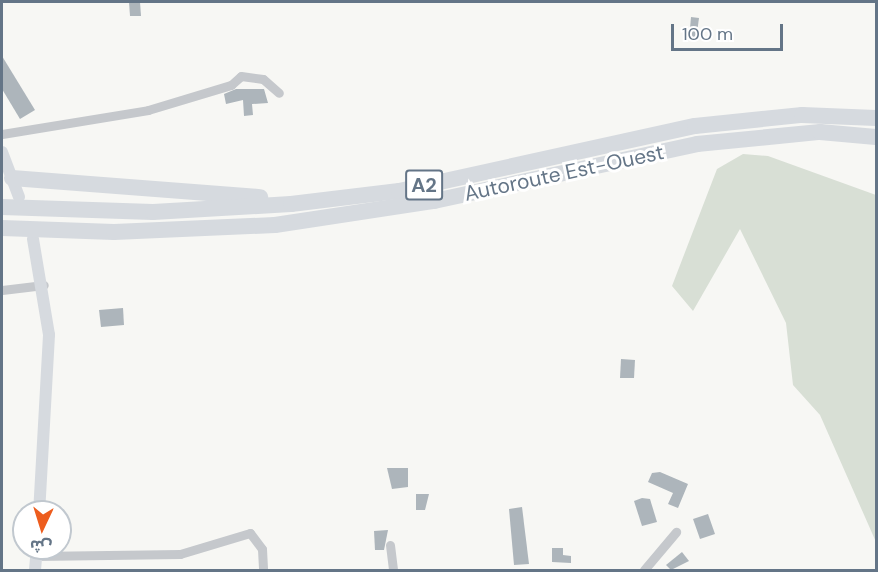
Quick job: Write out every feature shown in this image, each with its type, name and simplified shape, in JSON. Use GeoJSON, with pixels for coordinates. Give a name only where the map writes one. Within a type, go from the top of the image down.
{"type":"FeatureCollection","features":[{"type":"Feature","properties":{"kind":"highway","name":"Autoroute Est-Ouest"},"geometry":{"type":"LineString","coordinates":[[2,207],[224,210],[362,195],[695,126],[802,115],[876,118]]}},
{"type":"Feature","properties":{"kind":"highway","name":"Autoroute Est-Ouest"},"geometry":{"type":"LineString","coordinates":[[2,228],[114,232],[274,225],[434,201],[708,143],[820,132],[876,137]]}},
{"type":"Feature","properties":{"kind":"highway"},"geometry":{"type":"LineString","coordinates":[[12,178],[226,197],[362,195]]}},
{"type":"Feature","properties":{"kind":"main road"},"geometry":{"type":"LineString","coordinates":[[2,152],[19,197]]}},
{"type":"Feature","properties":{"kind":"main road"},"geometry":{"type":"LineString","coordinates":[[33,239],[44,285],[48,363],[40,500]]}},
{"type":"Feature","properties":{"kind":"street"},"geometry":{"type":"LineString","coordinates":[[2,134],[148,110],[231,85],[241,76],[262,80],[279,93]]}},
{"type":"Feature","properties":{"kind":"street"},"geometry":{"type":"LineString","coordinates":[[2,290],[44,285]]}},
{"type":"Feature","properties":{"kind":"street"},"geometry":{"type":"LineString","coordinates":[[644,570],[676,532]]}},
{"type":"Feature","properties":{"kind":"street"},"geometry":{"type":"LineString","coordinates":[[72,552],[180,554],[250,533],[262,549],[263,570]]}},
{"type":"Feature","properties":{"kind":"street"},"geometry":{"type":"LineString","coordinates":[[390,545],[393,570]]}},
{"type":"Feature","properties":{"kind":"shaded area"},"geometry":{"type":"Polygon","coordinates":[[[743,154],[768,156],[876,195],[876,542],[820,415],[793,385],[786,323],[740,229],[693,311],[672,286],[717,169],[743,154]]]}},
{"type":"Feature","properties":{"kind":"building"},"geometry":{"type":"Polygon","coordinates":[[[129,2],[140,2],[141,16],[130,16],[129,2]]]}},
{"type":"Feature","properties":{"kind":"building"},"geometry":{"type":"Polygon","coordinates":[[[691,17],[699,18],[696,40],[689,40],[691,17]]]}},
{"type":"Feature","properties":{"kind":"building"},"geometry":{"type":"Polygon","coordinates":[[[2,56],[35,110],[20,119],[2,89],[2,56]]]}},
{"type":"Feature","properties":{"kind":"building"},"geometry":{"type":"Polygon","coordinates":[[[236,89],[264,89],[268,103],[252,104],[253,115],[244,116],[243,100],[226,104],[224,94],[236,89]]]}},
{"type":"Feature","properties":{"kind":"building"},"geometry":{"type":"Polygon","coordinates":[[[123,308],[124,325],[101,327],[99,310],[123,308]]]}},
{"type":"Feature","properties":{"kind":"building"},"geometry":{"type":"Polygon","coordinates":[[[621,359],[635,360],[634,378],[620,378],[621,359]]]}},
{"type":"Feature","properties":{"kind":"building"},"geometry":{"type":"Polygon","coordinates":[[[387,468],[408,468],[408,487],[392,489],[387,468]]]}},
{"type":"Feature","properties":{"kind":"building"},"geometry":{"type":"Polygon","coordinates":[[[660,472],[688,484],[678,508],[668,504],[673,493],[648,482],[652,473],[660,472]]]}},
{"type":"Feature","properties":{"kind":"building"},"geometry":{"type":"Polygon","coordinates":[[[416,494],[429,494],[425,510],[416,510],[416,494]]]}},
{"type":"Feature","properties":{"kind":"building"},"geometry":{"type":"Polygon","coordinates":[[[642,498],[650,499],[657,522],[642,526],[634,501],[642,498]]]}},
{"type":"Feature","properties":{"kind":"building"},"geometry":{"type":"Polygon","coordinates":[[[522,507],[529,564],[514,565],[509,509],[522,507]]]}},
{"type":"Feature","properties":{"kind":"building"},"geometry":{"type":"Polygon","coordinates":[[[708,514],[715,534],[700,539],[693,519],[708,514]]]}},
{"type":"Feature","properties":{"kind":"building"},"geometry":{"type":"Polygon","coordinates":[[[388,530],[384,550],[375,550],[374,531],[388,530]]]}},
{"type":"Feature","properties":{"kind":"building"},"geometry":{"type":"Polygon","coordinates":[[[552,548],[563,548],[563,555],[571,556],[571,563],[552,562],[552,548]]]}},
{"type":"Feature","properties":{"kind":"building"},"geometry":{"type":"Polygon","coordinates":[[[682,552],[689,561],[671,570],[666,565],[682,552]]]}}]}
